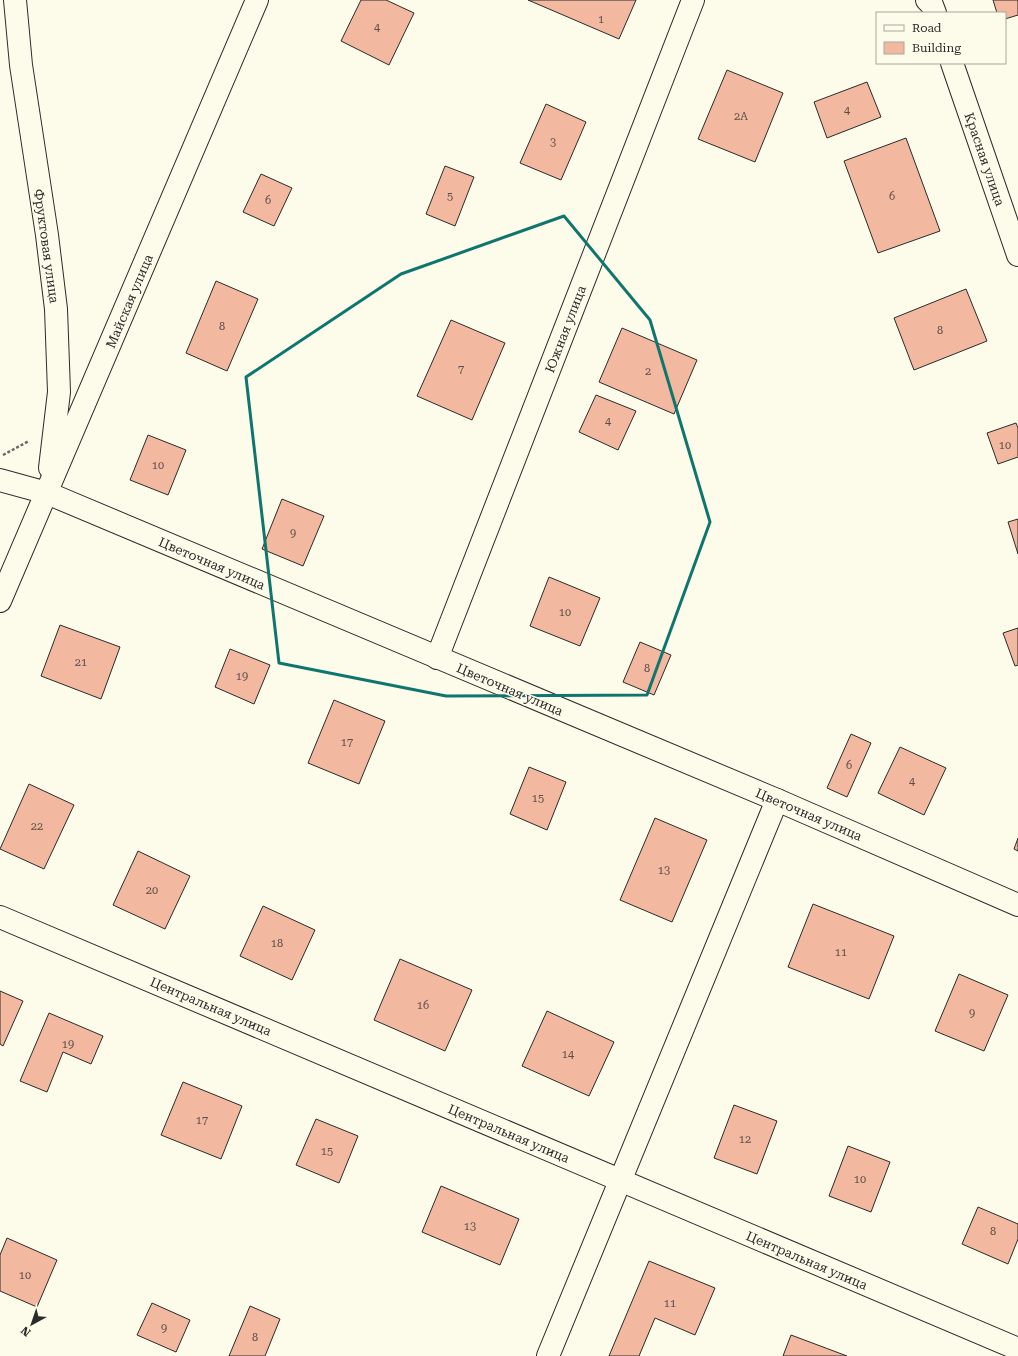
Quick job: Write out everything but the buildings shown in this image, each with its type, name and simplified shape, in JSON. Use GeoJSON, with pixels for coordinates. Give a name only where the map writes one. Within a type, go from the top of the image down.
{"type":"FeatureCollection","features":[{"type":"Feature","properties":{"kind":"street","name":"Фруктовая улица"},"geometry":{"type":"LineString","coordinates":[[15,0],[21,65],[47,235],[56,309],[59,392],[47,493]]}},
{"type":"Feature","properties":{"kind":"street","name":"Майская улица"},"geometry":{"type":"LineString","coordinates":[[0,601],[257,0]]}},
{"type":"Feature","properties":{"kind":"street","name":"Южная улица"},"geometry":{"type":"LineString","coordinates":[[437,658],[694,0]]}},
{"type":"Feature","properties":{"kind":"street"},"geometry":{"type":"LineString","coordinates":[[927,0],[932,5],[935,12]]}},
{"type":"Feature","properties":{"kind":"street","name":"Красная улица"},"geometry":{"type":"LineString","coordinates":[[952,64],[1018,255]]}},
{"type":"Feature","properties":{"kind":"street","name":"Цветочная улица"},"geometry":{"type":"LineString","coordinates":[[0,480],[47,493],[777,800],[1018,905]]}},
{"type":"Feature","properties":{"kind":"street"},"geometry":{"type":"LineString","coordinates":[[548,1356],[622,1181],[777,800]]}},
{"type":"Feature","properties":{"kind":"street","name":"Центральная улица"},"geometry":{"type":"LineString","coordinates":[[0,917],[1018,1349]]}},
{"type":"Feature","properties":{"kind":"highlighted area"},"geometry":{"type":"Polygon","coordinates":[[[564,216],[650,320],[710,522],[647,695],[446,696],[279,663],[246,377],[401,274],[564,216]]]}}]}
